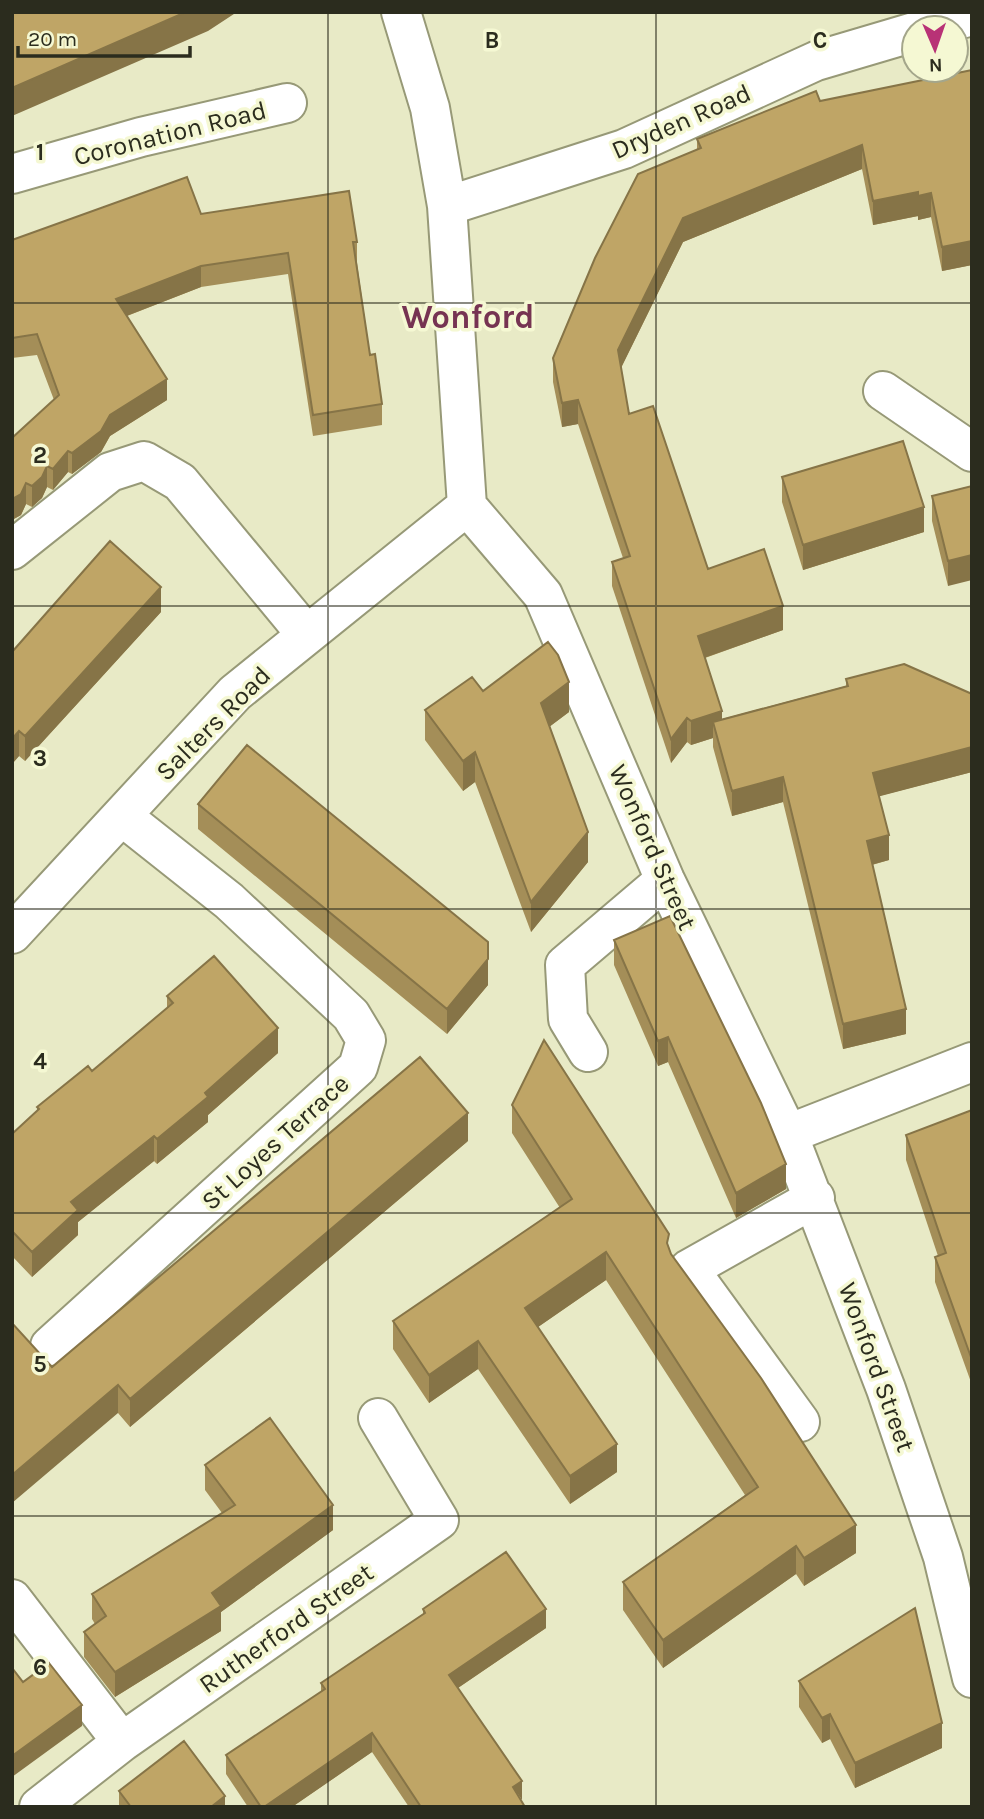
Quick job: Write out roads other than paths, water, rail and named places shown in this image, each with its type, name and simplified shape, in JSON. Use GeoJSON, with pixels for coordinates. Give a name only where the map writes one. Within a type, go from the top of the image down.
{"type":"FeatureCollection","features":[{"type":"Feature","properties":{"kind":"street"},"geometry":{"type":"LineString","coordinates":[[401,12],[430,108],[447,206],[467,506]]}},
{"type":"Feature","properties":{"kind":"street","name":"Dryden Road"},"geometry":{"type":"LineString","coordinates":[[447,206],[624,149],[816,61],[900,36]]}},
{"type":"Feature","properties":{"kind":"street","name":"Coronation Road"},"geometry":{"type":"LineString","coordinates":[[12,174],[141,137],[287,103]]}},
{"type":"Feature","properties":{"kind":"street"},"geometry":{"type":"LineString","coordinates":[[883,391],[972,452]]}},
{"type":"Feature","properties":{"kind":"street"},"geometry":{"type":"LineString","coordinates":[[12,550],[110,472],[144,461],[180,482],[306,634]]}},
{"type":"Feature","properties":{"kind":"street","name":"Salters Road"},"geometry":{"type":"LineString","coordinates":[[12,934],[235,693],[467,506]]}},
{"type":"Feature","properties":{"kind":"street","name":"Wonford Street"},"geometry":{"type":"LineString","coordinates":[[467,506],[543,595],[665,880],[788,1134],[815,1198],[886,1389],[957,1552],[972,1678]]}},
{"type":"Feature","properties":{"kind":"street","name":"St Loyes Terrace"},"geometry":{"type":"LineString","coordinates":[[50,1346],[358,1067],[366,1040],[351,1015],[229,901],[123,817]]}},
{"type":"Feature","properties":{"kind":"street"},"geometry":{"type":"LineString","coordinates":[[588,1052],[568,1019],[565,965],[665,880]]}},
{"type":"Feature","properties":{"kind":"street"},"geometry":{"type":"LineString","coordinates":[[788,1134],[972,1062]]}},
{"type":"Feature","properties":{"kind":"street"},"geometry":{"type":"LineString","coordinates":[[800,1422],[690,1269],[815,1198]]}},
{"type":"Feature","properties":{"kind":"street","name":"Rutherford Street"},"geometry":{"type":"LineString","coordinates":[[52,1803],[122,1742],[439,1520],[378,1418]]}},
{"type":"Feature","properties":{"kind":"street"},"geometry":{"type":"LineString","coordinates":[[12,1599],[122,1742]]}},
{"type":"Feature","properties":{"kind":"district","name":"Wonford"},"geometry":{"type":"Point","coordinates":[468,316]}}]}
